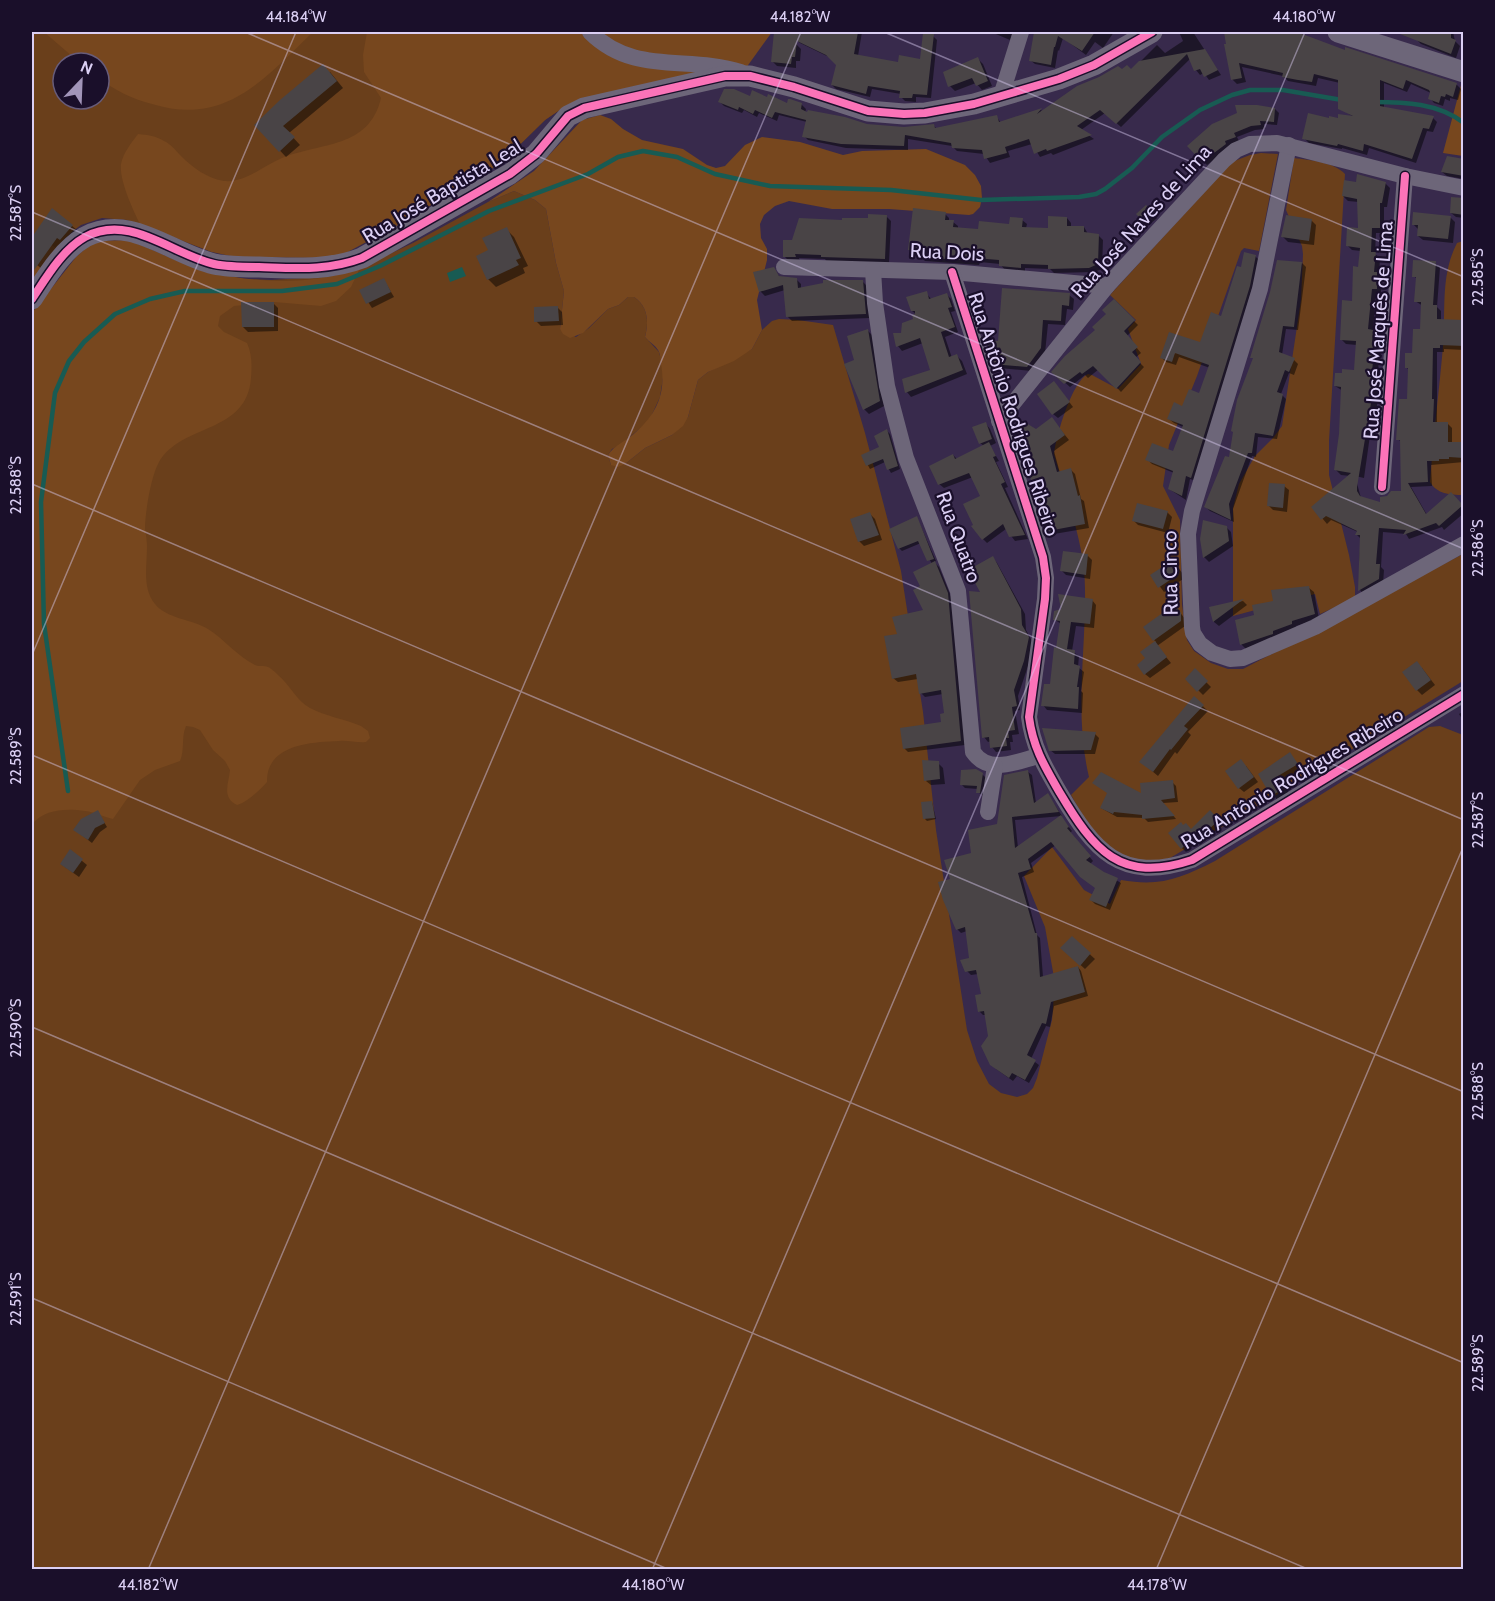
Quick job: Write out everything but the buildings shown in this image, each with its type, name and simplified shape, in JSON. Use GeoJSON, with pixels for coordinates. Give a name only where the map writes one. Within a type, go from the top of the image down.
{"type":"FeatureCollection","features":[{"type":"Feature","properties":{"kind":"street"},"geometry":{"type":"LineString","coordinates":[[590,32],[605,45],[624,56],[667,64],[725,67],[750,76]]}},
{"type":"Feature","properties":{"kind":"street"},"geometry":{"type":"LineString","coordinates":[[1000,96],[1021,32]]}},
{"type":"Feature","properties":{"kind":"street","name":"Rua José Baptista Leal"},"geometry":{"type":"LineString","coordinates":[[32,299],[56,264],[76,243],[96,233],[112,229],[144,235],[197,258],[224,266],[314,269],[347,264],[362,258],[510,174],[536,154],[561,123],[584,108],[726,76],[750,76],[794,87],[847,105],[885,113],[925,113],[974,104],[1059,79],[1094,65],[1152,32]]}},
{"type":"Feature","properties":{"kind":"street"},"geometry":{"type":"LineString","coordinates":[[1348,33],[1464,72]]}},
{"type":"Feature","properties":{"kind":"street","name":"Rua José Naves de Lima"},"geometry":{"type":"LineString","coordinates":[[999,421],[1107,286],[1230,154],[1243,147],[1257,143],[1289,145],[1405,176],[1464,188]]}},
{"type":"Feature","properties":{"kind":"street","name":"Rua Cinco"},"geometry":{"type":"LineString","coordinates":[[1289,145],[1260,289],[1192,511],[1188,534],[1192,627],[1196,638],[1206,649],[1219,656],[1230,659],[1244,658],[1316,627],[1464,544]]}},
{"type":"Feature","properties":{"kind":"street","name":"Rua José Marquês de Lima"},"geometry":{"type":"LineString","coordinates":[[1382,487],[1405,176]]}},
{"type":"Feature","properties":{"kind":"street","name":"Rua Dois"},"geometry":{"type":"LineString","coordinates":[[784,267],[952,272],[1107,286]]}},
{"type":"Feature","properties":{"kind":"street","name":"Rua Quatro"},"geometry":{"type":"LineString","coordinates":[[873,270],[874,303],[887,387],[906,458],[958,591],[973,752],[982,761],[995,766]]}},
{"type":"Feature","properties":{"kind":"street","name":"Rua Antônio Rodrigues Ribeiro"},"geometry":{"type":"LineString","coordinates":[[952,272],[1036,534],[1046,578],[1029,717],[1031,735],[1038,756],[1078,823],[1098,846],[1117,860],[1131,866],[1160,868],[1192,860],[1464,694]]}},
{"type":"Feature","properties":{"kind":"street"},"geometry":{"type":"LineString","coordinates":[[988,812],[995,766],[1038,756]]}},
{"type":"Feature","properties":{"kind":"shaded area"},"geometry":{"type":"Polygon","coordinates":[[[32,32],[772,32],[564,107],[545,120],[501,163],[369,242],[212,252],[127,220],[102,218],[81,225],[61,243],[32,282],[32,32]]]}},
{"type":"Feature","properties":{"kind":"shaded area"},"geometry":{"type":"Polygon","coordinates":[[[44,32],[313,32],[278,66],[242,94],[202,109],[178,109],[145,102],[111,87],[111,51],[66,51],[44,32]]]}},
{"type":"Feature","properties":{"kind":"shaded area"},"geometry":{"type":"Polygon","coordinates":[[[367,32],[585,32],[595,42],[726,71],[564,107],[545,120],[501,163],[396,226],[344,254],[323,258],[235,257],[212,252],[140,224],[127,195],[121,171],[124,156],[138,134],[167,142],[190,164],[206,175],[218,180],[232,181],[282,158],[342,141],[366,127],[375,115],[381,98],[364,72],[363,55],[367,32]]]}},
{"type":"Feature","properties":{"kind":"shaded area"},"geometry":{"type":"Polygon","coordinates":[[[598,32],[772,32],[746,68],[633,52],[598,32]]]}},
{"type":"Feature","properties":{"kind":"shaded area"},"geometry":{"type":"Polygon","coordinates":[[[1461,85],[1464,86],[1463,156],[1443,153],[1461,85]]]}},
{"type":"Feature","properties":{"kind":"shaded area"},"geometry":{"type":"Polygon","coordinates":[[[600,115],[611,119],[642,140],[683,149],[707,165],[716,168],[725,166],[745,145],[762,137],[800,142],[843,155],[862,151],[926,149],[965,165],[975,175],[981,186],[980,207],[969,215],[889,209],[832,209],[789,201],[775,206],[764,215],[760,224],[761,238],[767,249],[767,260],[757,300],[762,330],[752,349],[734,361],[708,372],[698,380],[688,417],[683,426],[618,467],[611,465],[608,455],[644,424],[655,409],[661,392],[660,355],[657,348],[645,337],[647,320],[645,310],[634,297],[628,297],[619,305],[608,309],[583,333],[570,338],[563,334],[560,329],[564,291],[556,263],[546,209],[535,200],[514,191],[488,202],[534,171],[582,120],[600,115]]]}},
{"type":"Feature","properties":{"kind":"shaded area"},"geometry":{"type":"Polygon","coordinates":[[[1261,153],[1278,154],[1259,251],[1244,248],[1241,251],[1197,376],[1169,445],[1163,486],[1180,520],[1182,605],[1187,640],[1194,651],[1211,663],[1228,669],[1243,669],[1463,554],[1463,681],[1170,858],[1149,863],[1115,854],[1087,823],[1071,795],[1089,777],[1081,707],[1085,589],[1082,555],[1054,454],[1066,410],[1082,379],[1088,374],[1092,375],[1118,389],[1141,364],[1128,329],[1136,320],[1110,295],[1232,162],[1261,153]]]}},
{"type":"Feature","properties":{"kind":"shaded area"},"geometry":{"type":"Polygon","coordinates":[[[1294,158],[1328,164],[1345,174],[1329,441],[1329,475],[1349,555],[1355,598],[1320,614],[1315,594],[1233,616],[1233,508],[1239,484],[1255,456],[1282,426],[1301,300],[1302,246],[1286,210],[1294,158]]]}},
{"type":"Feature","properties":{"kind":"shaded area"},"geometry":{"type":"Polygon","coordinates":[[[514,191],[535,200],[546,209],[556,263],[564,291],[560,329],[576,337],[608,309],[619,305],[628,297],[634,297],[645,310],[647,326],[645,337],[659,352],[664,371],[660,397],[649,421],[612,449],[608,455],[611,465],[625,464],[645,448],[672,435],[688,417],[698,380],[708,372],[752,349],[762,330],[772,321],[798,320],[833,325],[865,433],[901,571],[923,712],[936,830],[967,1030],[977,1061],[989,1084],[1001,1093],[1017,1097],[1027,1094],[1033,1088],[1052,1020],[1055,983],[1045,927],[1024,876],[1052,847],[1084,890],[1110,904],[1121,880],[1159,882],[1192,872],[1215,861],[1429,727],[1440,726],[1463,735],[1463,1569],[32,1570],[32,313],[45,296],[209,272],[244,279],[271,280],[339,276],[413,243],[488,202],[514,191]]]}},
{"type":"Feature","properties":{"kind":"shaded area"},"geometry":{"type":"Polygon","coordinates":[[[32,232],[56,248],[32,282],[32,232]]]}},
{"type":"Feature","properties":{"kind":"shaded area"},"geometry":{"type":"Polygon","coordinates":[[[129,240],[200,269],[247,279],[305,280],[342,274],[360,268],[351,287],[336,301],[321,306],[274,302],[234,306],[220,316],[218,326],[224,332],[247,343],[249,347],[252,369],[247,396],[238,409],[226,419],[183,440],[169,449],[159,462],[149,495],[145,529],[148,591],[160,609],[208,629],[248,661],[257,666],[272,669],[310,708],[361,726],[368,731],[370,738],[366,742],[342,741],[303,745],[282,753],[274,760],[267,782],[249,799],[237,805],[227,794],[230,770],[225,761],[213,750],[200,730],[186,726],[180,761],[155,770],[140,780],[113,819],[78,810],[63,810],[43,815],[32,824],[32,313],[76,257],[94,241],[129,240]]]}},
{"type":"Feature","properties":{"kind":"shaded area"},"geometry":{"type":"Polygon","coordinates":[[[1463,241],[1463,495],[1440,491],[1430,482],[1443,347],[1446,281],[1457,243],[1463,241]]]}},
{"type":"Feature","properties":{"kind":"shaded area"},"geometry":{"type":"Polygon","coordinates":[[[462,267],[466,276],[450,282],[447,273],[462,267]]]}},
{"type":"Feature","properties":{"kind":"waterway"},"geometry":{"type":"LineString","coordinates":[[68,791],[44,624],[41,502],[55,393],[69,361],[84,342],[115,314],[150,299],[185,291],[282,291],[337,284],[380,266],[489,211],[588,174],[618,157],[643,151],[677,157],[715,174],[770,186],[891,190],[981,200],[1079,197],[1096,194],[1105,189],[1132,168],[1162,137],[1200,110],[1232,95],[1250,90],[1283,90],[1342,100]]}},
{"type":"Feature","properties":{"kind":"waterway"},"geometry":{"type":"LineString","coordinates":[[1374,102],[1421,105],[1443,111],[1464,123]]}},
{"type":"Feature","properties":{"kind":"cycle path"},"geometry":{"type":"LineString","coordinates":[[32,299],[69,249],[85,237],[102,231],[134,232],[198,259],[225,266],[311,268],[337,265],[362,258],[510,174],[536,154],[568,116],[584,108],[725,76],[750,76],[794,87],[868,111],[925,113],[974,104],[1059,79],[1094,65],[1152,32]]}},
{"type":"Feature","properties":{"kind":"cycle path"},"geometry":{"type":"LineString","coordinates":[[1382,487],[1405,176]]}},
{"type":"Feature","properties":{"kind":"cycle path"},"geometry":{"type":"LineString","coordinates":[[952,272],[1043,557],[1046,578],[1045,599],[1029,717],[1033,738],[1045,766],[1072,813],[1098,846],[1112,857],[1146,868],[1192,860],[1464,694]]}}]}
